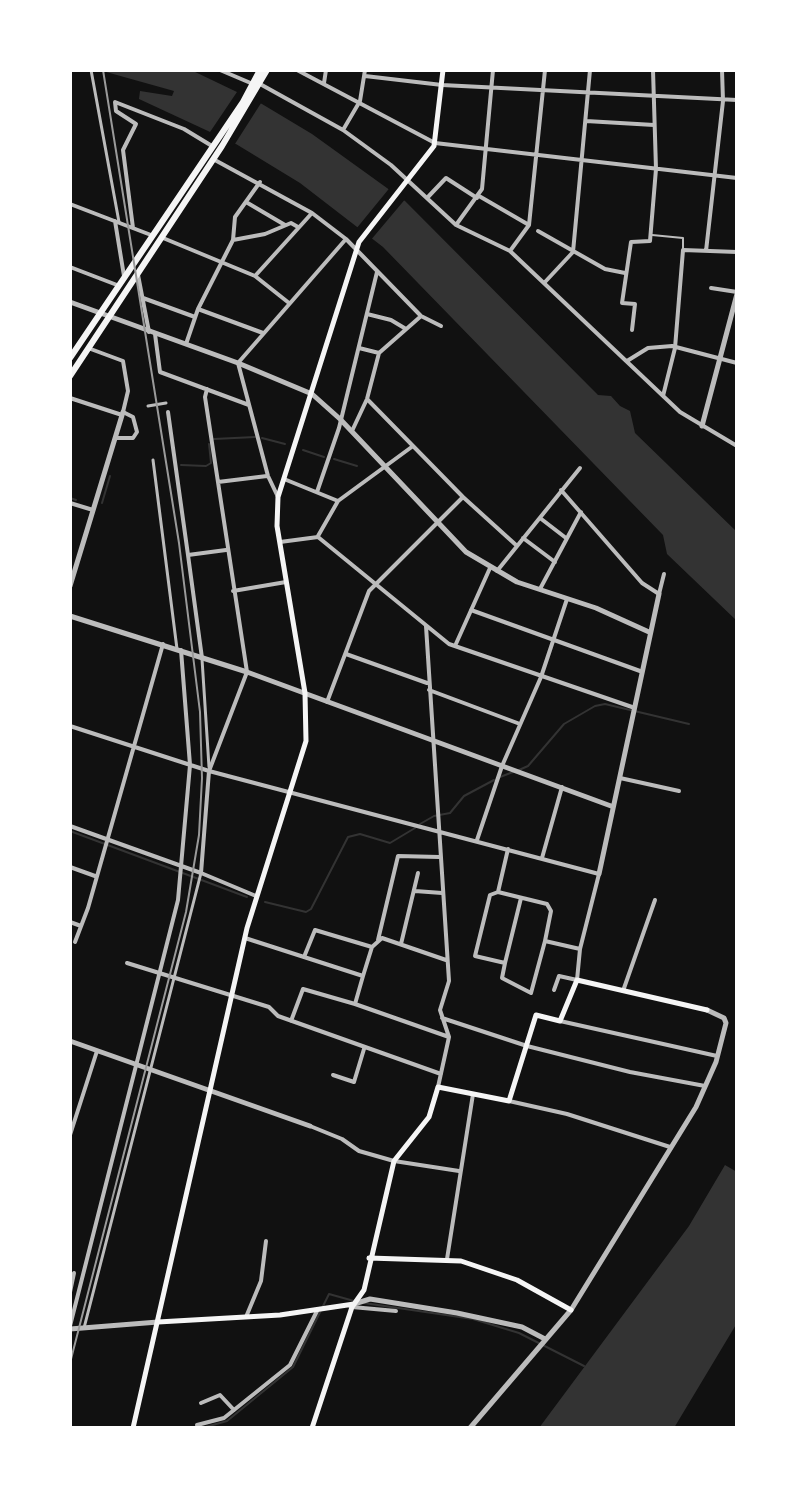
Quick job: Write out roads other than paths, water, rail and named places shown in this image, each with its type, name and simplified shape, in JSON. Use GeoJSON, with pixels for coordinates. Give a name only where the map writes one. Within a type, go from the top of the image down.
{"type":"FeatureCollection","features":[{"type":"Feature","properties":{"kind":"highway"},"geometry":{"type":"LineString","coordinates":[[256,86],[260,70]]}},
{"type":"Feature","properties":{"kind":"highway"},"geometry":{"type":"LineString","coordinates":[[70,358],[77,342],[267,70]]}},
{"type":"Feature","properties":{"kind":"highway"},"geometry":{"type":"LineString","coordinates":[[70,376],[213,159],[216,145]]}},
{"type":"Feature","properties":{"kind":"main road"},"geometry":{"type":"LineString","coordinates":[[133,1428],[245,938],[306,741],[305,693],[276,517],[278,497],[356,249],[435,143],[443,70]]}},
{"type":"Feature","properties":{"kind":"main road"},"geometry":{"type":"LineString","coordinates":[[312,1428],[364,1290],[394,1161],[429,1117],[438,1087],[509,1101],[536,1015],[560,1021],[577,980],[707,1010]]}},
{"type":"Feature","properties":{"kind":"main road"},"geometry":{"type":"LineString","coordinates":[[369,1258],[447,1259],[486,1267],[571,1310]]}},
{"type":"Feature","properties":{"kind":"main road"},"geometry":{"type":"LineString","coordinates":[[158,1322],[246,1317],[357,1303]]}},
{"type":"Feature","properties":{"kind":"street"},"geometry":{"type":"LineString","coordinates":[[91,70],[124,276]]}},
{"type":"Feature","properties":{"kind":"street"},"geometry":{"type":"LineString","coordinates":[[220,70],[343,130],[456,225],[510,251],[663,396],[702,426],[737,446]]}},
{"type":"Feature","properties":{"kind":"street"},"geometry":{"type":"LineString","coordinates":[[297,70],[435,143],[737,178]]}},
{"type":"Feature","properties":{"kind":"street"},"geometry":{"type":"LineString","coordinates":[[324,83],[326,70]]}},
{"type":"Feature","properties":{"kind":"street"},"geometry":{"type":"LineString","coordinates":[[398,79],[399,70]]}},
{"type":"Feature","properties":{"kind":"street"},"geometry":{"type":"LineString","coordinates":[[456,225],[478,197],[486,150],[493,70]]}},
{"type":"Feature","properties":{"kind":"street"},"geometry":{"type":"LineString","coordinates":[[510,251],[529,225],[545,70]]}},
{"type":"Feature","properties":{"kind":"street"},"geometry":{"type":"LineString","coordinates":[[545,282],[573,252],[590,70]]}},
{"type":"Feature","properties":{"kind":"street"},"geometry":{"type":"LineString","coordinates":[[632,330],[635,304],[622,303],[631,242],[650,241],[651,235],[656,169],[653,70]]}},
{"type":"Feature","properties":{"kind":"street"},"geometry":{"type":"LineString","coordinates":[[706,251],[723,101],[722,70]]}},
{"type":"Feature","properties":{"kind":"street"},"geometry":{"type":"LineString","coordinates":[[343,130],[360,101],[365,73],[442,85],[737,100]]}},
{"type":"Feature","properties":{"kind":"street"},"geometry":{"type":"LineString","coordinates":[[133,228],[123,150],[136,124],[116,111],[115,102],[216,145]]}},
{"type":"Feature","properties":{"kind":"street"},"geometry":{"type":"LineString","coordinates":[[586,121],[654,125]]}},
{"type":"Feature","properties":{"kind":"street"},"geometry":{"type":"LineString","coordinates":[[213,159],[312,213],[346,239],[421,316],[441,326]]}},
{"type":"Feature","properties":{"kind":"street"},"geometry":{"type":"LineString","coordinates":[[427,198],[446,178],[529,225]]}},
{"type":"Feature","properties":{"kind":"street"},"geometry":{"type":"LineString","coordinates":[[186,344],[198,309],[233,240],[235,217],[260,182]]}},
{"type":"Feature","properties":{"kind":"street"},"geometry":{"type":"LineString","coordinates":[[246,202],[285,225]]}},
{"type":"Feature","properties":{"kind":"street"},"geometry":{"type":"LineString","coordinates":[[70,204],[151,235]]}},
{"type":"Feature","properties":{"kind":"street"},"geometry":{"type":"LineString","coordinates":[[255,276],[312,213]]}},
{"type":"Feature","properties":{"kind":"street"},"geometry":{"type":"LineString","coordinates":[[233,240],[265,234],[291,223],[299,228]]}},
{"type":"Feature","properties":{"kind":"street"},"geometry":{"type":"LineString","coordinates":[[538,231],[605,269],[625,273]]}},
{"type":"Feature","properties":{"kind":"street"},"geometry":{"type":"LineString","coordinates":[[160,237],[255,276],[290,303]]}},
{"type":"Feature","properties":{"kind":"street"},"geometry":{"type":"LineString","coordinates":[[238,363],[346,239]]}},
{"type":"Feature","properties":{"kind":"street"},"geometry":{"type":"LineString","coordinates":[[663,396],[675,348],[683,250],[737,252]]}},
{"type":"Feature","properties":{"kind":"street"},"geometry":{"type":"LineString","coordinates":[[70,267],[117,285]]}},
{"type":"Feature","properties":{"kind":"street"},"geometry":{"type":"LineString","coordinates":[[317,492],[340,419],[377,272]]}},
{"type":"Feature","properties":{"kind":"street"},"geometry":{"type":"LineString","coordinates":[[136,273],[160,372],[249,405]]}},
{"type":"Feature","properties":{"kind":"street"},"geometry":{"type":"LineString","coordinates":[[702,426],[737,293],[711,288]]}},
{"type":"Feature","properties":{"kind":"street"},"geometry":{"type":"LineString","coordinates":[[143,298],[195,317]]}},
{"type":"Feature","properties":{"kind":"street"},"geometry":{"type":"LineString","coordinates":[[70,302],[238,363],[312,394],[352,431],[466,552],[493,569],[649,632]]}},
{"type":"Feature","properties":{"kind":"street"},"geometry":{"type":"LineString","coordinates":[[198,309],[263,333]]}},
{"type":"Feature","properties":{"kind":"street"},"geometry":{"type":"LineString","coordinates":[[367,314],[391,320],[406,329]]}},
{"type":"Feature","properties":{"kind":"street"},"geometry":{"type":"LineString","coordinates":[[352,431],[367,399],[379,353],[421,316]]}},
{"type":"Feature","properties":{"kind":"street"},"geometry":{"type":"LineString","coordinates":[[70,586],[128,391],[123,361],[88,348]]}},
{"type":"Feature","properties":{"kind":"street"},"geometry":{"type":"LineString","coordinates":[[359,348],[379,353]]}},
{"type":"Feature","properties":{"kind":"street"},"geometry":{"type":"LineString","coordinates":[[627,361],[648,348],[675,348],[737,363]]}},
{"type":"Feature","properties":{"kind":"street"},"geometry":{"type":"LineString","coordinates":[[238,363],[268,476],[278,497]]}},
{"type":"Feature","properties":{"kind":"street"},"geometry":{"type":"LineString","coordinates":[[207,389],[205,397],[247,672],[209,771]]}},
{"type":"Feature","properties":{"kind":"street"},"geometry":{"type":"LineString","coordinates":[[70,398],[133,417],[137,432],[133,438],[115,437]]}},
{"type":"Feature","properties":{"kind":"street"},"geometry":{"type":"LineString","coordinates":[[367,399],[463,497],[516,545]]}},
{"type":"Feature","properties":{"kind":"street"},"geometry":{"type":"LineString","coordinates":[[152,405],[166,403]]}},
{"type":"Feature","properties":{"kind":"street"},"geometry":{"type":"LineString","coordinates":[[84,1328],[201,873],[209,771],[202,658],[168,412]]}},
{"type":"Feature","properties":{"kind":"street"},"geometry":{"type":"LineString","coordinates":[[318,537],[338,501],[413,446]]}},
{"type":"Feature","properties":{"kind":"street"},"geometry":{"type":"LineString","coordinates":[[153,460],[179,650],[190,765],[183,867],[161,976],[70,1328],[158,1322]]}},
{"type":"Feature","properties":{"kind":"street"},"geometry":{"type":"LineString","coordinates":[[455,646],[493,569],[523,538],[580,468]]}},
{"type":"Feature","properties":{"kind":"street"},"geometry":{"type":"LineString","coordinates":[[218,482],[268,476]]}},
{"type":"Feature","properties":{"kind":"street"},"geometry":{"type":"LineString","coordinates":[[284,479],[338,501]]}},
{"type":"Feature","properties":{"kind":"street"},"geometry":{"type":"LineString","coordinates":[[561,490],[642,583],[659,594]]}},
{"type":"Feature","properties":{"kind":"street"},"geometry":{"type":"LineString","coordinates":[[327,702],[375,583],[463,497]]}},
{"type":"Feature","properties":{"kind":"street"},"geometry":{"type":"LineString","coordinates":[[70,503],[93,510]]}},
{"type":"Feature","properties":{"kind":"street"},"geometry":{"type":"LineString","coordinates":[[540,589],[581,512]]}},
{"type":"Feature","properties":{"kind":"street"},"geometry":{"type":"LineString","coordinates":[[540,518],[566,538]]}},
{"type":"Feature","properties":{"kind":"street"},"geometry":{"type":"LineString","coordinates":[[280,542],[318,537],[426,626],[455,646],[632,707]]}},
{"type":"Feature","properties":{"kind":"street"},"geometry":{"type":"LineString","coordinates":[[523,538],[555,562]]}},
{"type":"Feature","properties":{"kind":"street"},"geometry":{"type":"LineString","coordinates":[[188,555],[227,550]]}},
{"type":"Feature","properties":{"kind":"street"},"geometry":{"type":"LineString","coordinates":[[554,990],[559,976],[577,980],[580,949],[664,574]]}},
{"type":"Feature","properties":{"kind":"street"},"geometry":{"type":"LineString","coordinates":[[233,591],[286,582]]}},
{"type":"Feature","properties":{"kind":"street"},"geometry":{"type":"LineString","coordinates":[[476,841],[502,766],[541,677],[567,599]]}},
{"type":"Feature","properties":{"kind":"street"},"geometry":{"type":"LineString","coordinates":[[471,610],[640,671]]}},
{"type":"Feature","properties":{"kind":"street"},"geometry":{"type":"LineString","coordinates":[[70,616],[247,672],[611,806]]}},
{"type":"Feature","properties":{"kind":"street"},"geometry":{"type":"LineString","coordinates":[[426,626],[449,981],[440,1010],[448,1025],[449,1037],[438,1087]]}},
{"type":"Feature","properties":{"kind":"street"},"geometry":{"type":"LineString","coordinates":[[75,942],[163,644]]}},
{"type":"Feature","properties":{"kind":"street"},"geometry":{"type":"LineString","coordinates":[[346,654],[520,724]]}},
{"type":"Feature","properties":{"kind":"street"},"geometry":{"type":"LineString","coordinates":[[70,726],[209,771],[599,874]]}},
{"type":"Feature","properties":{"kind":"street"},"geometry":{"type":"LineString","coordinates":[[617,778],[679,791]]}},
{"type":"Feature","properties":{"kind":"street"},"geometry":{"type":"LineString","coordinates":[[542,858],[562,787]]}},
{"type":"Feature","properties":{"kind":"street"},"geometry":{"type":"LineString","coordinates":[[70,826],[256,896]]}},
{"type":"Feature","properties":{"kind":"street"},"geometry":{"type":"LineString","coordinates":[[498,892],[508,849]]}},
{"type":"Feature","properties":{"kind":"street"},"geometry":{"type":"LineString","coordinates":[[355,1004],[372,947],[378,940],[398,856],[439,857]]}},
{"type":"Feature","properties":{"kind":"street"},"geometry":{"type":"LineString","coordinates":[[70,867],[95,876]]}},
{"type":"Feature","properties":{"kind":"street"},"geometry":{"type":"LineString","coordinates":[[401,944],[418,873]]}},
{"type":"Feature","properties":{"kind":"street"},"geometry":{"type":"LineString","coordinates":[[415,891],[442,893]]}},
{"type":"Feature","properties":{"kind":"street"},"geometry":{"type":"LineString","coordinates":[[505,963],[475,956],[490,895],[498,892],[547,904],[551,911],[531,993],[502,978],[521,898]]}},
{"type":"Feature","properties":{"kind":"street"},"geometry":{"type":"LineString","coordinates":[[623,991],[655,900]]}},
{"type":"Feature","properties":{"kind":"street"},"geometry":{"type":"LineString","coordinates":[[70,922],[81,926]]}},
{"type":"Feature","properties":{"kind":"street"},"geometry":{"type":"LineString","coordinates":[[304,957],[315,930],[372,947]]}},
{"type":"Feature","properties":{"kind":"street"},"geometry":{"type":"LineString","coordinates":[[245,938],[363,976]]}},
{"type":"Feature","properties":{"kind":"street"},"geometry":{"type":"LineString","coordinates":[[378,940],[382,938],[446,960]]}},
{"type":"Feature","properties":{"kind":"street"},"geometry":{"type":"LineString","coordinates":[[545,941],[580,949]]}},
{"type":"Feature","properties":{"kind":"street"},"geometry":{"type":"LineString","coordinates":[[127,963],[269,1007],[278,1016],[364,1048],[378,1049],[396,1060],[441,1074]]}},
{"type":"Feature","properties":{"kind":"street"},"geometry":{"type":"LineString","coordinates":[[291,1021],[303,989],[449,1037]]}},
{"type":"Feature","properties":{"kind":"street"},"geometry":{"type":"LineString","coordinates":[[470,1428],[571,1310],[707,1087],[726,1023],[724,1018],[707,1010]]}},
{"type":"Feature","properties":{"kind":"street"},"geometry":{"type":"LineString","coordinates":[[442,1018],[527,1046],[630,1072],[707,1087]]}},
{"type":"Feature","properties":{"kind":"street"},"geometry":{"type":"LineString","coordinates":[[560,1021],[717,1056]]}},
{"type":"Feature","properties":{"kind":"street"},"geometry":{"type":"LineString","coordinates":[[70,1041],[310,1126],[342,1139],[359,1151],[394,1161],[459,1171]]}},
{"type":"Feature","properties":{"kind":"street"},"geometry":{"type":"LineString","coordinates":[[333,1075],[354,1082],[364,1048]]}},
{"type":"Feature","properties":{"kind":"street"},"geometry":{"type":"LineString","coordinates":[[70,1135],[97,1051]]}},
{"type":"Feature","properties":{"kind":"street"},"geometry":{"type":"LineString","coordinates":[[447,1259],[473,1094]]}},
{"type":"Feature","properties":{"kind":"street"},"geometry":{"type":"LineString","coordinates":[[509,1101],[567,1114],[670,1147]]}},
{"type":"Feature","properties":{"kind":"street"},"geometry":{"type":"LineString","coordinates":[[246,1317],[261,1281],[266,1241]]}},
{"type":"Feature","properties":{"kind":"street"},"geometry":{"type":"LineString","coordinates":[[74,1273],[70,1293],[78,1297]]}},
{"type":"Feature","properties":{"kind":"street"},"geometry":{"type":"LineString","coordinates":[[357,1303],[370,1299],[483,1318],[522,1327],[545,1339]]}},
{"type":"Feature","properties":{"kind":"street"},"geometry":{"type":"LineString","coordinates":[[357,1303],[396,1311]]}},
{"type":"Feature","properties":{"kind":"street"},"geometry":{"type":"LineString","coordinates":[[197,1425],[224,1418],[290,1365],[318,1309]]}},
{"type":"Feature","properties":{"kind":"street"},"geometry":{"type":"LineString","coordinates":[[201,1403],[220,1395],[234,1410]]}},
{"type":"Feature","properties":{"kind":"street"},"geometry":{"type":"LineString","coordinates":[[223,1428],[224,1418]]}},
{"type":"Feature","properties":{"kind":"lane"},"geometry":{"type":"LineString","coordinates":[[651,235],[683,238],[683,250]]}},
{"type":"Feature","properties":{"kind":"waterway"},"geometry":{"type":"LineString","coordinates":[[214,439],[255,437]]}},
{"type":"Feature","properties":{"kind":"waterway"},"geometry":{"type":"LineString","coordinates":[[262,438],[285,444]]}},
{"type":"Feature","properties":{"kind":"waterway"},"geometry":{"type":"LineString","coordinates":[[181,465],[206,466],[211,463],[209,444]]}},
{"type":"Feature","properties":{"kind":"waterway"},"geometry":{"type":"LineString","coordinates":[[303,450],[324,457]]}},
{"type":"Feature","properties":{"kind":"waterway"},"geometry":{"type":"LineString","coordinates":[[334,459],[357,466]]}},
{"type":"Feature","properties":{"kind":"waterway"},"geometry":{"type":"LineString","coordinates":[[102,503],[110,476]]}},
{"type":"Feature","properties":{"kind":"waterway"},"geometry":{"type":"LineString","coordinates":[[70,498],[76,500]]}},
{"type":"Feature","properties":{"kind":"waterway"},"geometry":{"type":"LineString","coordinates":[[519,770],[528,766],[564,724],[595,706],[605,704],[689,724]]}},
{"type":"Feature","properties":{"kind":"waterway"},"geometry":{"type":"LineString","coordinates":[[500,777],[513,772]]}},
{"type":"Feature","properties":{"kind":"waterway"},"geometry":{"type":"LineString","coordinates":[[420,824],[434,816],[450,813],[464,796],[494,780]]}},
{"type":"Feature","properties":{"kind":"waterway"},"geometry":{"type":"LineString","coordinates":[[265,902],[306,912],[311,909],[348,837],[360,834],[390,843],[415,828]]}},
{"type":"Feature","properties":{"kind":"waterway"},"geometry":{"type":"LineString","coordinates":[[70,831],[247,897]]}},
{"type":"Feature","properties":{"kind":"waterway"},"geometry":{"type":"LineString","coordinates":[[202,1428],[227,1421],[293,1367],[329,1294],[354,1301]]}},
{"type":"Feature","properties":{"kind":"waterway"},"geometry":{"type":"LineString","coordinates":[[364,1303],[473,1319],[519,1333],[584,1366]]}},
{"type":"Feature","properties":{"kind":"railway"},"geometry":{"type":"LineString","coordinates":[[70,1363],[186,912],[199,835],[202,778],[200,712],[179,543],[103,70]]}}]}
